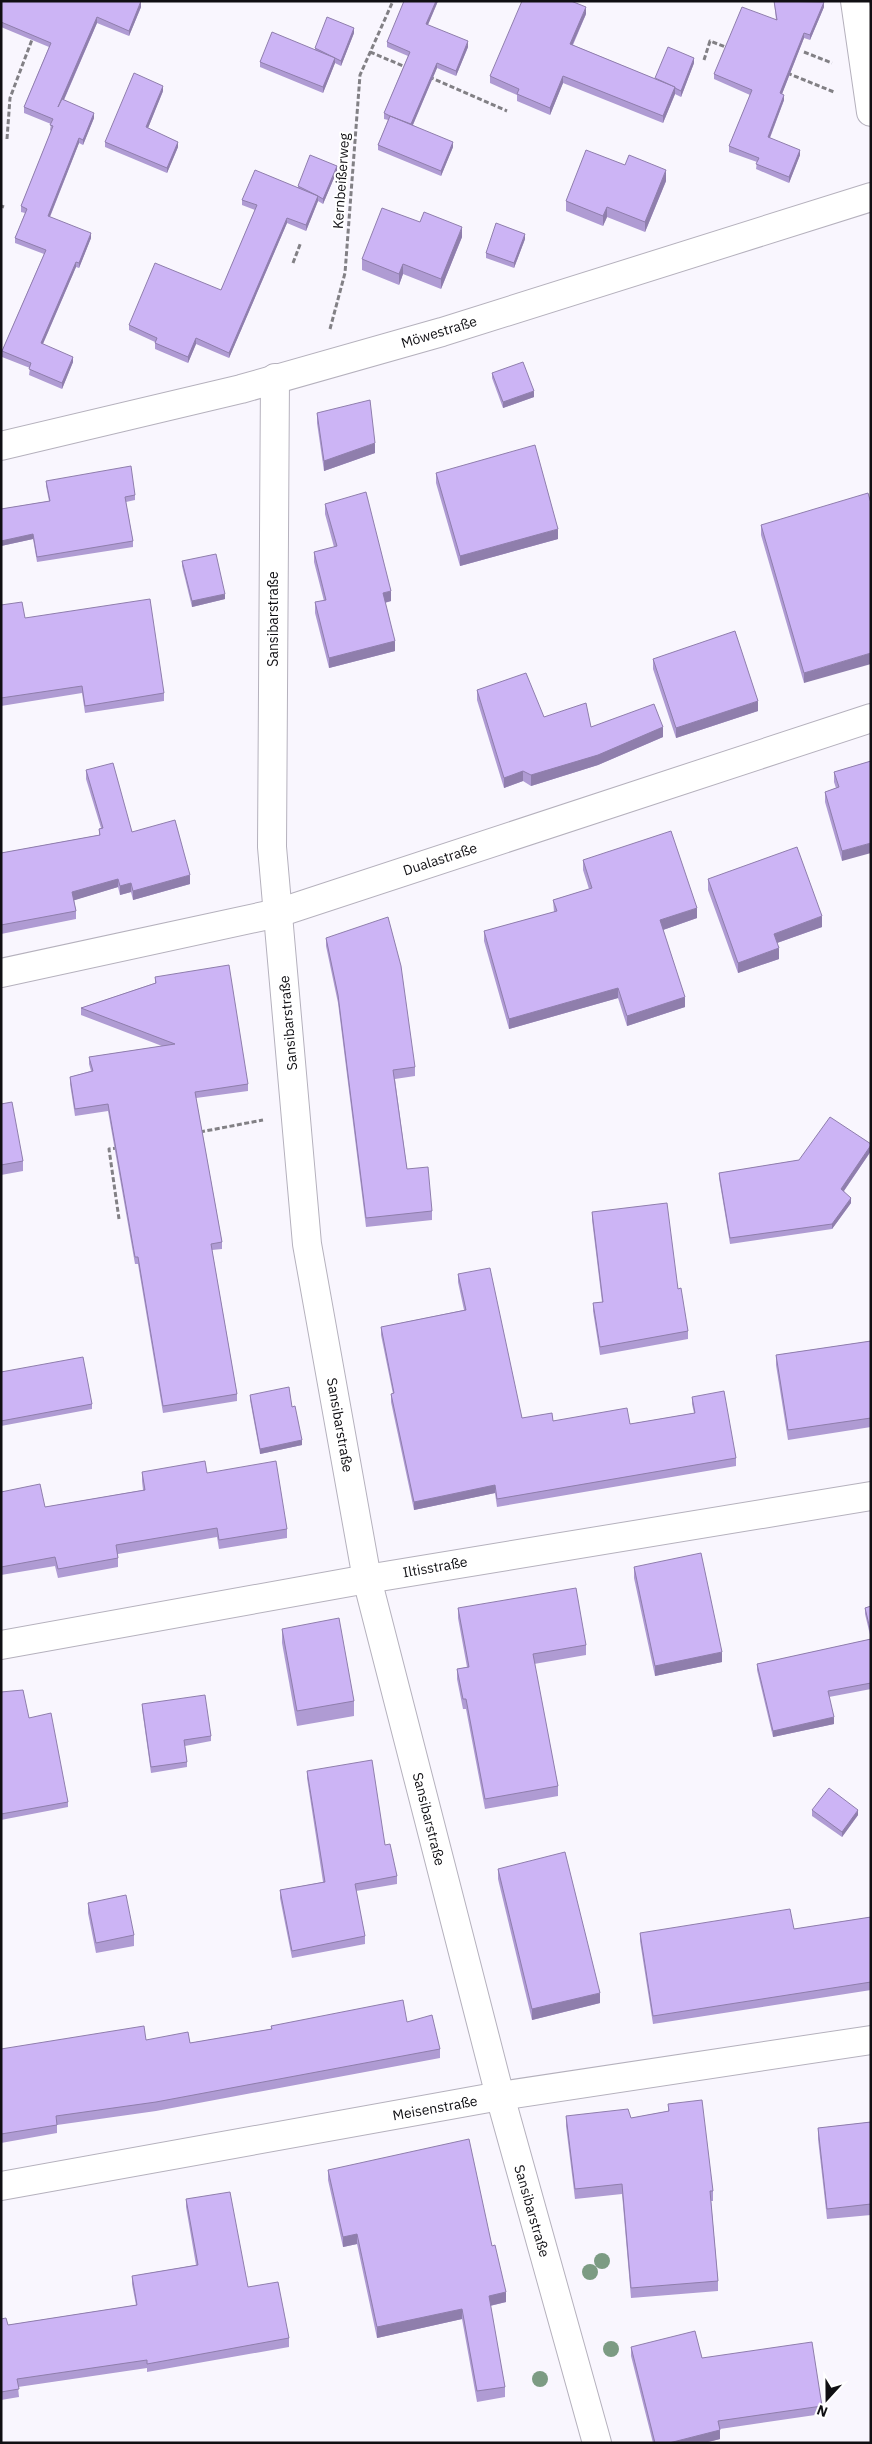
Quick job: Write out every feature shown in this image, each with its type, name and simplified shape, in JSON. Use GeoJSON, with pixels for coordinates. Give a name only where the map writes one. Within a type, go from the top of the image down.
{"type":"FeatureCollection","features":[{"type":"Feature","properties":{"kind":"street"},"geometry":{"type":"LineString","coordinates":[[855,1],[871,112]]}},
{"type":"Feature","properties":{"kind":"street","name":"Möwestraße"},"geometry":{"type":"LineString","coordinates":[[1,446],[241,389],[442,332],[871,197]]}},
{"type":"Feature","properties":{"kind":"street","name":"Sansibarstraße"},"geometry":{"type":"LineString","coordinates":[[275,378],[272,847],[307,1244],[367,1579],[500,2096],[597,2443]]}},
{"type":"Feature","properties":{"kind":"street","name":"Dualastraße"},"geometry":{"type":"LineString","coordinates":[[1,973],[278,913],[871,718]]}},
{"type":"Feature","properties":{"kind":"street","name":"Iltisstraße"},"geometry":{"type":"LineString","coordinates":[[1,1645],[367,1579],[871,1496]]}},
{"type":"Feature","properties":{"kind":"street","name":"Meisenstraße"},"geometry":{"type":"LineString","coordinates":[[1,2186],[500,2096],[871,2040]]}},
{"type":"Feature","properties":{"kind":"path","name":"Kernbeißerweg"},"geometry":{"type":"LineString","coordinates":[[321,366],[345,273],[360,75],[392,1]]}},
{"type":"Feature","properties":{"kind":"path"},"geometry":{"type":"LineString","coordinates":[[7,139],[10,98],[36,28]]}},
{"type":"Feature","properties":{"kind":"path"},"geometry":{"type":"LineString","coordinates":[[704,60],[710,41],[728,48]]}},
{"type":"Feature","properties":{"kind":"path"},"geometry":{"type":"LineString","coordinates":[[370,52],[415,72]]}},
{"type":"Feature","properties":{"kind":"path"},"geometry":{"type":"LineString","coordinates":[[804,52],[835,65]]}},
{"type":"Feature","properties":{"kind":"path"},"geometry":{"type":"LineString","coordinates":[[783,71],[837,94]]}},
{"type":"Feature","properties":{"kind":"path"},"geometry":{"type":"LineString","coordinates":[[425,75],[507,111]]}},
{"type":"Feature","properties":{"kind":"path"},"geometry":{"type":"LineString","coordinates":[[293,263],[301,242]]}},
{"type":"Feature","properties":{"kind":"path"},"geometry":{"type":"LineString","coordinates":[[198,1132],[296,1114]]}},
{"type":"Feature","properties":{"kind":"path"},"geometry":{"type":"LineString","coordinates":[[118,1219],[109,1149],[119,1147]]}},
{"type":"Feature","properties":{"kind":"building"},"geometry":{"type":"Polygon","coordinates":[[[1,1],[141,1],[129,31],[97,17],[58,107],[62,99],[94,113],[83,140],[79,138],[48,216],[91,233],[79,263],[76,262],[41,343],[73,357],[62,383],[29,369],[31,363],[2,351],[46,250],[15,238],[27,209],[21,206],[53,126],[50,125],[53,119],[24,107],[51,43],[1,22],[1,1]]]}},
{"type":"Feature","properties":{"kind":"building"},"geometry":{"type":"Polygon","coordinates":[[[404,1],[436,1],[426,24],[468,41],[456,71],[437,63],[411,124],[384,113],[410,52],[387,42],[404,1]]]}},
{"type":"Feature","properties":{"kind":"building"},"geometry":{"type":"Polygon","coordinates":[[[522,1],[571,1],[586,7],[570,44],[675,87],[663,116],[563,76],[550,108],[517,94],[519,89],[490,76],[522,1]]]}},
{"type":"Feature","properties":{"kind":"building"},"geometry":{"type":"Polygon","coordinates":[[[774,1],[824,2],[810,35],[804,33],[780,93],[784,95],[768,137],[800,150],[789,177],[756,164],[759,158],[729,146],[752,90],[714,74],[742,7],[777,20],[774,1]]]}},
{"type":"Feature","properties":{"kind":"building"},"geometry":{"type":"Polygon","coordinates":[[[327,17],[354,28],[341,61],[315,48],[327,17]]]}},
{"type":"Feature","properties":{"kind":"building"},"geometry":{"type":"Polygon","coordinates":[[[272,32],[335,58],[323,87],[260,62],[272,32]]]}},
{"type":"Feature","properties":{"kind":"building"},"geometry":{"type":"Polygon","coordinates":[[[668,47],[694,58],[681,91],[655,78],[668,47]]]}},
{"type":"Feature","properties":{"kind":"building"},"geometry":{"type":"Polygon","coordinates":[[[134,73],[163,86],[146,127],[178,142],[167,168],[105,142],[134,73]]]}},
{"type":"Feature","properties":{"kind":"building"},"geometry":{"type":"Polygon","coordinates":[[[390,116],[453,142],[441,171],[378,145],[390,116]]]}},
{"type":"Feature","properties":{"kind":"building"},"geometry":{"type":"Polygon","coordinates":[[[586,150],[625,165],[629,155],[666,170],[645,222],[607,207],[603,216],[566,201],[586,150]]]}},
{"type":"Feature","properties":{"kind":"building"},"geometry":{"type":"Polygon","coordinates":[[[310,155],[337,166],[323,199],[298,186],[310,155]]]}},
{"type":"Feature","properties":{"kind":"building"},"geometry":{"type":"Polygon","coordinates":[[[255,170],[318,196],[306,225],[287,218],[229,353],[196,338],[188,357],[155,343],[157,338],[129,325],[155,263],[221,290],[257,205],[242,200],[255,170]]]}},
{"type":"Feature","properties":{"kind":"building"},"geometry":{"type":"Polygon","coordinates":[[[382,208],[420,222],[424,212],[462,227],[441,279],[403,264],[399,274],[362,259],[382,208]]]}},
{"type":"Feature","properties":{"kind":"building"},"geometry":{"type":"Polygon","coordinates":[[[496,223],[525,234],[514,263],[486,253],[496,223]]]}},
{"type":"Feature","properties":{"kind":"building"},"geometry":{"type":"Polygon","coordinates":[[[523,362],[534,391],[503,402],[492,373],[523,362]]]}},
{"type":"Feature","properties":{"kind":"building"},"geometry":{"type":"Polygon","coordinates":[[[370,400],[375,443],[324,461],[317,413],[370,400]]]}},
{"type":"Feature","properties":{"kind":"building"},"geometry":{"type":"Polygon","coordinates":[[[535,445],[558,529],[460,556],[436,473],[535,445]]]}},
{"type":"Feature","properties":{"kind":"building"},"geometry":{"type":"Polygon","coordinates":[[[131,466],[135,495],[125,497],[133,541],[37,557],[33,534],[1,541],[1,509],[50,501],[46,481],[131,466]]]}},
{"type":"Feature","properties":{"kind":"building"},"geometry":{"type":"Polygon","coordinates":[[[366,492],[391,591],[383,593],[395,641],[329,658],[315,602],[326,600],[314,552],[337,546],[325,504],[366,492]]]}},
{"type":"Feature","properties":{"kind":"building"},"geometry":{"type":"Polygon","coordinates":[[[868,493],[871,503],[871,653],[804,673],[761,525],[868,493]]]}},
{"type":"Feature","properties":{"kind":"building"},"geometry":{"type":"Polygon","coordinates":[[[216,554],[225,594],[192,601],[182,561],[216,554]]]}},
{"type":"Feature","properties":{"kind":"building"},"geometry":{"type":"Polygon","coordinates":[[[150,599],[164,693],[85,706],[82,686],[1,698],[1,605],[22,602],[25,618],[150,599]]]}},
{"type":"Feature","properties":{"kind":"building"},"geometry":{"type":"Polygon","coordinates":[[[735,631],[758,701],[676,728],[653,659],[735,631]]]}},
{"type":"Feature","properties":{"kind":"building"},"geometry":{"type":"Polygon","coordinates":[[[526,673],[544,717],[586,703],[591,727],[654,704],[663,727],[598,755],[531,775],[523,771],[504,778],[477,690],[526,673]]]}},
{"type":"Feature","properties":{"kind":"building"},"geometry":{"type":"Polygon","coordinates":[[[871,761],[871,843],[842,851],[825,792],[839,787],[834,772],[871,761]]]}},
{"type":"Feature","properties":{"kind":"building"},"geometry":{"type":"Polygon","coordinates":[[[113,763],[132,832],[175,820],[190,875],[133,891],[131,883],[120,886],[118,879],[72,892],[76,911],[1,925],[1,853],[100,835],[99,829],[103,828],[86,770],[113,763]]]}},
{"type":"Feature","properties":{"kind":"building"},"geometry":{"type":"Polygon","coordinates":[[[671,831],[697,908],[660,920],[685,997],[627,1016],[618,988],[509,1019],[484,931],[557,911],[553,900],[592,888],[583,860],[671,831]]]}},
{"type":"Feature","properties":{"kind":"building"},"geometry":{"type":"Polygon","coordinates":[[[797,847],[822,916],[774,934],[779,948],[738,963],[708,879],[797,847]]]}},
{"type":"Feature","properties":{"kind":"building"},"geometry":{"type":"Polygon","coordinates":[[[388,917],[401,966],[415,1067],[393,1070],[407,1169],[428,1167],[432,1211],[366,1218],[338,995],[326,938],[388,917]]]}},
{"type":"Feature","properties":{"kind":"building"},"geometry":{"type":"Polygon","coordinates":[[[229,965],[248,1084],[195,1092],[222,1242],[211,1244],[237,1394],[163,1406],[138,1257],[135,1257],[108,1104],[75,1109],[70,1077],[93,1071],[89,1057],[175,1044],[81,1008],[156,983],[155,977],[229,965]]]}},
{"type":"Feature","properties":{"kind":"building"},"geometry":{"type":"Polygon","coordinates":[[[12,1102],[23,1161],[1,1165],[1,1104],[12,1102]]]}},
{"type":"Feature","properties":{"kind":"building"},"geometry":{"type":"Polygon","coordinates":[[[830,1117],[871,1144],[841,1189],[851,1198],[832,1224],[730,1238],[719,1173],[799,1160],[830,1117]]]}},
{"type":"Feature","properties":{"kind":"building"},"geometry":{"type":"Polygon","coordinates":[[[667,1203],[678,1289],[681,1288],[688,1331],[600,1347],[593,1303],[603,1302],[592,1212],[667,1203]]]}},
{"type":"Feature","properties":{"kind":"building"},"geometry":{"type":"Polygon","coordinates":[[[490,1268],[522,1418],[552,1413],[553,1421],[627,1408],[630,1424],[695,1413],[692,1397],[724,1391],[736,1458],[497,1499],[495,1485],[414,1502],[391,1394],[394,1393],[381,1327],[466,1310],[458,1274],[490,1268]]]}},
{"type":"Feature","properties":{"kind":"building"},"geometry":{"type":"Polygon","coordinates":[[[871,1341],[871,1418],[788,1430],[776,1355],[871,1341]]]}},
{"type":"Feature","properties":{"kind":"building"},"geometry":{"type":"Polygon","coordinates":[[[83,1357],[92,1404],[1,1421],[1,1372],[83,1357]]]}},
{"type":"Feature","properties":{"kind":"building"},"geometry":{"type":"Polygon","coordinates":[[[289,1387],[292,1407],[295,1406],[302,1440],[260,1449],[250,1395],[289,1387]]]}},
{"type":"Feature","properties":{"kind":"building"},"geometry":{"type":"Polygon","coordinates":[[[205,1461],[207,1473],[276,1461],[287,1529],[219,1540],[217,1528],[116,1545],[118,1558],[58,1569],[55,1557],[1,1567],[1,1492],[40,1484],[45,1507],[145,1490],[142,1472],[205,1461]]]}},
{"type":"Feature","properties":{"kind":"building"},"geometry":{"type":"Polygon","coordinates":[[[701,1553],[722,1652],[655,1666],[634,1567],[701,1553]]]}},
{"type":"Feature","properties":{"kind":"building"},"geometry":{"type":"Polygon","coordinates":[[[576,1588],[586,1645],[533,1654],[558,1786],[485,1799],[466,1699],[463,1699],[457,1669],[469,1667],[458,1608],[576,1588]]]}},
{"type":"Feature","properties":{"kind":"building"},"geometry":{"type":"Polygon","coordinates":[[[871,1606],[871,1633],[865,1608],[871,1606]]]}},
{"type":"Feature","properties":{"kind":"building"},"geometry":{"type":"Polygon","coordinates":[[[339,1618],[354,1701],[297,1711],[282,1629],[339,1618]]]}},
{"type":"Feature","properties":{"kind":"building"},"geometry":{"type":"Polygon","coordinates":[[[871,1639],[871,1683],[828,1691],[834,1717],[773,1731],[757,1664],[871,1639]]]}},
{"type":"Feature","properties":{"kind":"building"},"geometry":{"type":"Polygon","coordinates":[[[23,1690],[29,1718],[51,1713],[68,1802],[1,1814],[1,1692],[23,1690]]]}},
{"type":"Feature","properties":{"kind":"building"},"geometry":{"type":"Polygon","coordinates":[[[205,1695],[211,1736],[184,1740],[187,1762],[151,1767],[142,1704],[205,1695]]]}},
{"type":"Feature","properties":{"kind":"building"},"geometry":{"type":"Polygon","coordinates":[[[372,1760],[385,1845],[390,1844],[397,1876],[355,1884],[365,1936],[292,1951],[280,1890],[325,1882],[307,1771],[372,1760]]]}},
{"type":"Feature","properties":{"kind":"building"},"geometry":{"type":"Polygon","coordinates":[[[829,1788],[858,1810],[842,1832],[812,1810],[829,1788]]]}},
{"type":"Feature","properties":{"kind":"building"},"geometry":{"type":"Polygon","coordinates":[[[565,1852],[600,1993],[532,2009],[498,1869],[565,1852]]]}},
{"type":"Feature","properties":{"kind":"building"},"geometry":{"type":"Polygon","coordinates":[[[126,1895],[134,1935],[96,1943],[88,1903],[126,1895]]]}},
{"type":"Feature","properties":{"kind":"building"},"geometry":{"type":"Polygon","coordinates":[[[790,1909],[794,1929],[871,1917],[871,1982],[653,2016],[640,1933],[790,1909]]]}},
{"type":"Feature","properties":{"kind":"building"},"geometry":{"type":"Polygon","coordinates":[[[403,2000],[407,2022],[432,2015],[440,2049],[156,2102],[56,2116],[57,2125],[1,2134],[1,2049],[144,2026],[146,2040],[188,2032],[190,2043],[272,2029],[271,2026],[403,2000]]]}},
{"type":"Feature","properties":{"kind":"building"},"geometry":{"type":"Polygon","coordinates":[[[702,2100],[713,2191],[710,2191],[718,2281],[631,2288],[622,2184],[575,2189],[566,2116],[628,2109],[631,2118],[669,2111],[668,2104],[702,2100]]]}},
{"type":"Feature","properties":{"kind":"building"},"geometry":{"type":"Polygon","coordinates":[[[871,2122],[871,2204],[827,2209],[818,2128],[871,2122]]]}},
{"type":"Feature","properties":{"kind":"building"},"geometry":{"type":"Polygon","coordinates":[[[469,2139],[492,2246],[495,2245],[506,2292],[489,2296],[505,2387],[477,2391],[462,2309],[377,2327],[357,2234],[343,2237],[328,2170],[469,2139]]]}},
{"type":"Feature","properties":{"kind":"building"},"geometry":{"type":"Polygon","coordinates":[[[230,2192],[248,2287],[278,2282],[289,2338],[147,2364],[147,2360],[17,2379],[19,2389],[1,2392],[1,2319],[6,2318],[8,2325],[137,2305],[132,2276],[198,2265],[186,2199],[230,2192]]]}},
{"type":"Feature","properties":{"kind":"building"},"geometry":{"type":"Polygon","coordinates":[[[695,2331],[702,2358],[812,2342],[822,2406],[718,2421],[720,2430],[669,2443],[655,2443],[631,2347],[695,2331]]]}}]}
